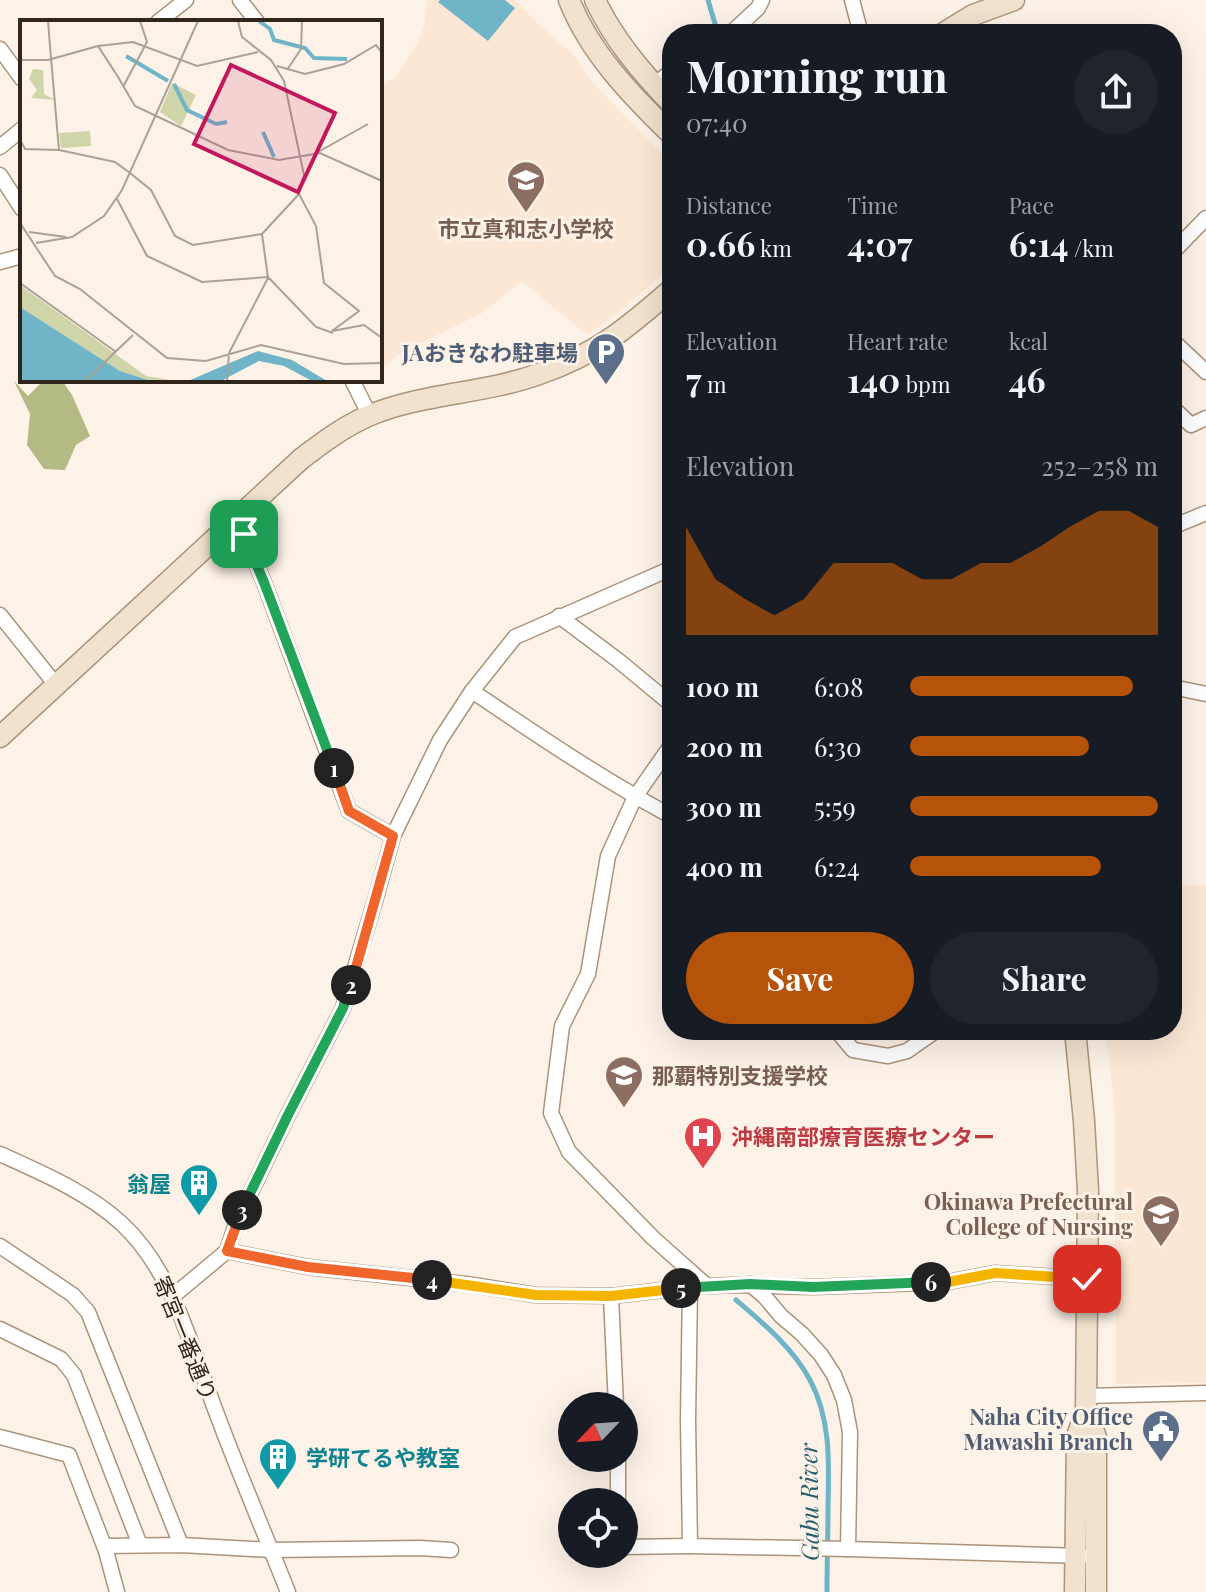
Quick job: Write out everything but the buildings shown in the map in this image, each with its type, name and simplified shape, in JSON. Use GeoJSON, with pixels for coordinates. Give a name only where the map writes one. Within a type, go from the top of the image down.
{"type":"FeatureCollection","features":[{"type":"Feature","properties":{"kind":"main road"},"geometry":{"type":"LineString","coordinates":[[569,0],[590,42],[610,69],[662,125]]}},
{"type":"Feature","properties":{"kind":"main road"},"geometry":{"type":"LineString","coordinates":[[595,0],[621,43],[662,93]]}},
{"type":"Feature","properties":{"kind":"main road"},"geometry":{"type":"LineString","coordinates":[[958,24],[973,15],[1014,0]]}},
{"type":"Feature","properties":{"kind":"main road"},"geometry":{"type":"LineString","coordinates":[[0,737],[317,447],[339,431],[370,416],[407,404],[513,382],[558,367],[609,341],[662,297]]}},
{"type":"Feature","properties":{"kind":"main road"},"geometry":{"type":"LineString","coordinates":[[1076,1040],[1088,1191],[1086,1404],[1077,1436],[1086,1557],[1096,1592]]}},
{"type":"Feature","properties":{"kind":"main road"},"geometry":{"type":"LineString","coordinates":[[1075,1592],[1086,1557]]}},
{"type":"Feature","properties":{"kind":"street"},"geometry":{"type":"LineString","coordinates":[[161,20],[186,0]]}},
{"type":"Feature","properties":{"kind":"street"},"geometry":{"type":"LineString","coordinates":[[240,0],[255,20]]}},
{"type":"Feature","properties":{"kind":"street"},"geometry":{"type":"LineString","coordinates":[[741,24],[762,0]]}},
{"type":"Feature","properties":{"kind":"street"},"geometry":{"type":"LineString","coordinates":[[852,0],[858,24]]}},
{"type":"Feature","properties":{"kind":"street"},"geometry":{"type":"LineString","coordinates":[[0,49],[20,76]]}},
{"type":"Feature","properties":{"kind":"street"},"geometry":{"type":"LineString","coordinates":[[654,85],[662,79]]}},
{"type":"Feature","properties":{"kind":"street"},"geometry":{"type":"LineString","coordinates":[[0,147],[20,131]]}},
{"type":"Feature","properties":{"kind":"street"},"geometry":{"type":"LineString","coordinates":[[0,175],[20,206]]}},
{"type":"Feature","properties":{"kind":"street"},"geometry":{"type":"LineString","coordinates":[[1182,243],[1206,218]]}},
{"type":"Feature","properties":{"kind":"street"},"geometry":{"type":"LineString","coordinates":[[0,262],[20,257]]}},
{"type":"Feature","properties":{"kind":"street"},"geometry":{"type":"LineString","coordinates":[[1182,349],[1206,372]]}},
{"type":"Feature","properties":{"kind":"street"},"geometry":{"type":"LineString","coordinates":[[353,382],[370,416]]}},
{"type":"Feature","properties":{"kind":"street"},"geometry":{"type":"LineString","coordinates":[[1182,416],[1191,425],[1206,418]]}},
{"type":"Feature","properties":{"kind":"street"},"geometry":{"type":"LineString","coordinates":[[1182,523],[1206,513]]}},
{"type":"Feature","properties":{"kind":"street"},"geometry":{"type":"LineString","coordinates":[[234,522],[244,534],[265,585],[349,811],[393,836]]}},
{"type":"Feature","properties":{"kind":"street"},"geometry":{"type":"LineString","coordinates":[[173,1296],[227,1251],[237,1221],[343,1008],[393,836],[440,740],[472,691],[515,637],[662,572]]}},
{"type":"Feature","properties":{"kind":"street"},"geometry":{"type":"LineString","coordinates":[[0,615],[56,685]]}},
{"type":"Feature","properties":{"kind":"street"},"geometry":{"type":"LineString","coordinates":[[559,616],[662,697]]}},
{"type":"Feature","properties":{"kind":"street"},"geometry":{"type":"LineString","coordinates":[[1182,689],[1206,694]]}},
{"type":"Feature","properties":{"kind":"street"},"geometry":{"type":"LineString","coordinates":[[472,691],[635,797],[662,810]]}},
{"type":"Feature","properties":{"kind":"street"},"geometry":{"type":"LineString","coordinates":[[662,758],[635,797],[608,856],[588,974],[562,1026],[551,1113],[569,1152],[653,1238],[708,1286]]}},
{"type":"Feature","properties":{"kind":"street"},"geometry":{"type":"LineString","coordinates":[[844,1040],[853,1050],[888,1056],[907,1051],[923,1040]]}},
{"type":"Feature","properties":{"kind":"street","name":"寄宮一番通り"},"geometry":{"type":"LineString","coordinates":[[0,1154],[91,1200],[123,1224],[148,1255],[173,1296],[288,1592]]}},
{"type":"Feature","properties":{"kind":"street"},"geometry":{"type":"LineString","coordinates":[[0,1246],[73,1295],[88,1312],[181,1545]]}},
{"type":"Feature","properties":{"kind":"street"},"geometry":{"type":"LineString","coordinates":[[227,1251],[308,1267],[536,1295],[611,1296],[750,1284],[813,1287],[948,1282],[995,1273],[1087,1279]]}},
{"type":"Feature","properties":{"kind":"street"},"geometry":{"type":"LineString","coordinates":[[750,1284],[821,1355],[834,1375],[844,1400],[850,1432],[843,1549]]}},
{"type":"Feature","properties":{"kind":"street"},"geometry":{"type":"LineString","coordinates":[[690,1287],[690,1546]]}},
{"type":"Feature","properties":{"kind":"street"},"geometry":{"type":"LineString","coordinates":[[611,1296],[615,1392]]}},
{"type":"Feature","properties":{"kind":"street"},"geometry":{"type":"LineString","coordinates":[[0,1329],[61,1359],[74,1375],[140,1545]]}},
{"type":"Feature","properties":{"kind":"street"},"geometry":{"type":"LineString","coordinates":[[1086,1404],[1206,1393]]}},
{"type":"Feature","properties":{"kind":"street"},"geometry":{"type":"LineString","coordinates":[[0,1437],[69,1455],[104,1546],[117,1592]]}},
{"type":"Feature","properties":{"kind":"street"},"geometry":{"type":"LineString","coordinates":[[104,1546],[451,1550]]}},
{"type":"Feature","properties":{"kind":"street"},"geometry":{"type":"LineString","coordinates":[[638,1547],[843,1549],[1086,1557]]}},
{"type":"Feature","properties":{"kind":"shaded area","name":"市立真和志小学校"},"geometry":{"type":"Polygon","coordinates":[[[427,0],[515,0],[573,54],[594,84],[662,154],[662,274],[620,312],[587,335],[522,281],[484,312],[398,355],[382,368],[382,86],[396,77],[425,25],[427,0]]]}},
{"type":"Feature","properties":{"kind":"shaded area","name":"Okinawa Prefectural College of Nursing"},"geometry":{"type":"Polygon","coordinates":[[[1206,885],[1206,1383],[1116,1384],[1115,1113],[1107,1040],[1182,1040],[1182,886],[1206,885]]]}},
{"type":"Feature","properties":{"kind":"green space"},"geometry":{"type":"Polygon","coordinates":[[[14,381],[28,396],[42,382],[63,382],[72,395],[90,436],[76,445],[65,470],[44,469],[27,445],[30,414],[14,381]]]}},
{"type":"Feature","properties":{"kind":"water"},"geometry":{"type":"Polygon","coordinates":[[[505,0],[515,8],[488,41],[438,2],[505,0]]]}},
{"type":"Feature","properties":{"kind":"waterway","name":"Gabu River"},"geometry":{"type":"LineString","coordinates":[[708,0],[715,24]]}},
{"type":"Feature","properties":{"kind":"waterway","name":"Gabu River"},"geometry":{"type":"LineString","coordinates":[[736,1300],[795,1357],[810,1380],[822,1410],[828,1458],[827,1592]]}},
{"type":"Feature","properties":{"kind":"place","name":"市立真和志小学校"},"geometry":{"type":"Point","coordinates":[526,214]}},
{"type":"Feature","properties":{"kind":"place","name":"JAおきなわ駐車場"},"geometry":{"type":"Point","coordinates":[606,386]}},
{"type":"Feature","properties":{"kind":"place","name":"那覇特別支援学校"},"geometry":{"type":"Point","coordinates":[624,1109]}},
{"type":"Feature","properties":{"kind":"place","name":"沖縄南部療育医療センター"},"geometry":{"type":"Point","coordinates":[703,1170]}},
{"type":"Feature","properties":{"kind":"place","name":"翁屋"},"geometry":{"type":"Point","coordinates":[199,1217]}},
{"type":"Feature","properties":{"kind":"place","name":"Okinawa Prefectural College of Nursing"},"geometry":{"type":"Point","coordinates":[1161,1248]}},
{"type":"Feature","properties":{"kind":"place","name":"Naha City Office Mawashi Branch"},"geometry":{"type":"Point","coordinates":[1161,1463]}},
{"type":"Feature","properties":{"kind":"place","name":"学研てるや教室"},"geometry":{"type":"Point","coordinates":[278,1491]}},
{"type":"Feature","properties":{"kind":"route"},"geometry":{"type":"LineString","coordinates":[[244,534],[349,811],[393,836],[343,1008],[237,1221],[227,1251],[308,1267],[536,1295],[611,1296],[750,1284],[813,1287],[948,1282],[995,1273],[1087,1279]]}}]}
